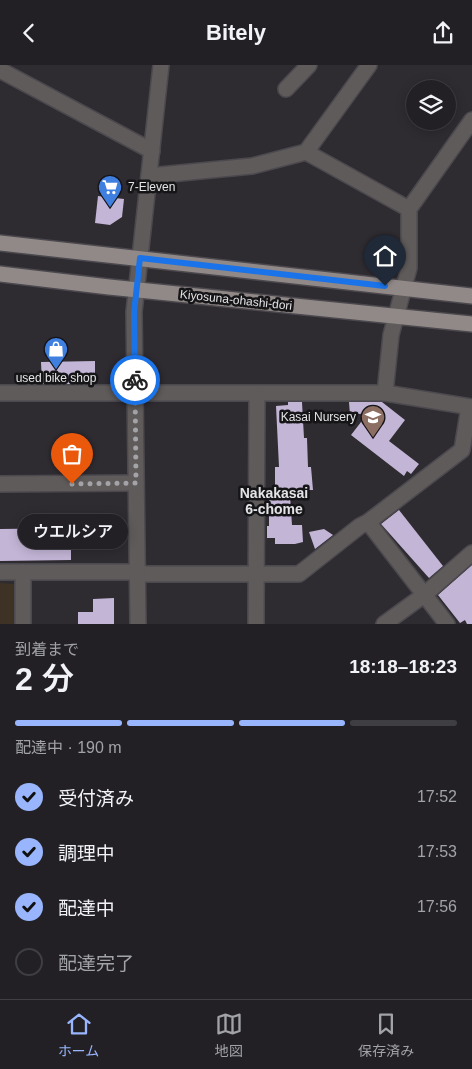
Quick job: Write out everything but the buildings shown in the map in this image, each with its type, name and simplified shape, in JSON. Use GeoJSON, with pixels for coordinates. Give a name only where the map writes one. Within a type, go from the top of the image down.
{"type":"FeatureCollection","features":[{"type":"Feature","properties":{"kind":"main road"},"geometry":{"type":"LineString","coordinates":[[0,243],[472,296]]}},
{"type":"Feature","properties":{"kind":"main road","name":"Kiyosuna-ohashi-dori"},"geometry":{"type":"LineString","coordinates":[[0,274],[472,324]]}},
{"type":"Feature","properties":{"kind":"street"},"geometry":{"type":"LineString","coordinates":[[138,624],[134,313],[162,65]]}},
{"type":"Feature","properties":{"kind":"street"},"geometry":{"type":"LineString","coordinates":[[286,89],[309,65]]}},
{"type":"Feature","properties":{"kind":"street"},"geometry":{"type":"LineString","coordinates":[[149,176],[252,166],[306,152],[370,65]]}},
{"type":"Feature","properties":{"kind":"street"},"geometry":{"type":"LineString","coordinates":[[0,70],[152,151]]}},
{"type":"Feature","properties":{"kind":"street"},"geometry":{"type":"LineString","coordinates":[[385,393],[391,335],[410,268],[409,209],[472,120]]}},
{"type":"Feature","properties":{"kind":"street"},"geometry":{"type":"LineString","coordinates":[[306,152],[409,209]]}},
{"type":"Feature","properties":{"kind":"street"},"geometry":{"type":"LineString","coordinates":[[0,393],[385,393],[470,407],[462,450],[299,574],[0,572]]}},
{"type":"Feature","properties":{"kind":"street"},"geometry":{"type":"LineString","coordinates":[[256,624],[257,394]]}},
{"type":"Feature","properties":{"kind":"street"},"geometry":{"type":"LineString","coordinates":[[0,484],[136,483]]}},
{"type":"Feature","properties":{"kind":"street"},"geometry":{"type":"LineString","coordinates":[[368,522],[447,624]]}},
{"type":"Feature","properties":{"kind":"street"},"geometry":{"type":"LineString","coordinates":[[384,624],[424,595],[472,553]]}},
{"type":"Feature","properties":{"kind":"street"},"geometry":{"type":"LineString","coordinates":[[23,572],[23,624]]}},
{"type":"Feature","properties":{"kind":"shaded area"},"geometry":{"type":"Polygon","coordinates":[[[0,583],[13,584],[17,587],[17,624],[0,624],[0,583]]]}},
{"type":"Feature","properties":{"kind":"way so far"},"geometry":{"type":"LineString","coordinates":[[72,484],[136,483],[135,380]]}},
{"type":"Feature","properties":{"kind":"place","name":"7-Eleven"},"geometry":{"type":"Point","coordinates":[110,208]}},
{"type":"Feature","properties":{"kind":"place","name":"used bike shop"},"geometry":{"type":"Point","coordinates":[56,370]}},
{"type":"Feature","properties":{"kind":"place","name":"Kasai Nursery"},"geometry":{"type":"Point","coordinates":[373,438]}},
{"type":"Feature","properties":{"kind":"place","name":"ウエルシア"},"geometry":{"type":"Point","coordinates":[72,484]}},
{"type":"Feature","properties":{"kind":"district","name":"Nakakasai 6-chome"},"geometry":{"type":"Point","coordinates":[274,501]}},
{"type":"Feature","properties":{"kind":"route"},"geometry":{"type":"LineString","coordinates":[[135,380],[134,313],[140,258],[385,286]]}}]}
